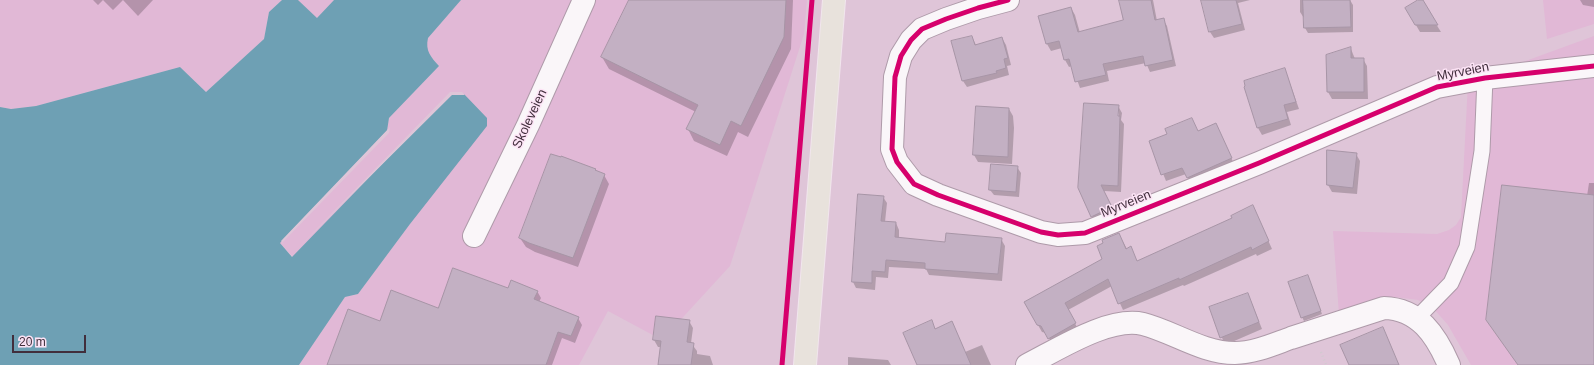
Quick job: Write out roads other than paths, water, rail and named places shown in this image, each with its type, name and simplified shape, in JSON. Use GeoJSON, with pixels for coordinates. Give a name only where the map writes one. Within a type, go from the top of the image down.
{"type":"FeatureCollection","features":[{"type":"Feature","properties":{"kind":"highway"},"geometry":{"type":"LineString","coordinates":[[805,365],[834,0]]}},
{"type":"Feature","properties":{"kind":"street","name":"Skoleveien"},"geometry":{"type":"LineString","coordinates":[[474,236],[528,125],[584,0]]}},
{"type":"Feature","properties":{"kind":"street","name":"Myrveien"},"geometry":{"type":"LineString","coordinates":[[1008,0],[946,19],[922,29],[910,40],[901,56],[895,77],[892,149],[897,162],[914,184],[938,195],[1034,229],[1058,235],[1085,233],[1259,163],[1438,87],[1485,78],[1594,66]]}},
{"type":"Feature","properties":{"kind":"street"},"geometry":{"type":"LineString","coordinates":[[1027,365],[1094,333],[1124,323],[1143,324],[1217,352],[1237,353],[1262,348],[1384,308],[1404,311],[1417,318],[1431,331],[1449,365]]}},
{"type":"Feature","properties":{"kind":"lane"},"geometry":{"type":"LineString","coordinates":[[1417,318],[1451,283],[1468,247],[1482,151],[1485,78]]}},
{"type":"Feature","properties":{"kind":"water"},"geometry":{"type":"Polygon","coordinates":[[[282,0],[298,0],[317,18],[334,0],[461,0],[428,38],[428,50],[431,57],[439,66],[389,118],[387,131],[280,243],[292,257],[451,93],[464,94],[487,118],[487,126],[410,224],[358,294],[345,297],[299,365],[0,365],[0,107],[11,109],[36,106],[180,67],[206,92],[264,39],[269,12],[282,0]]]}}]}
